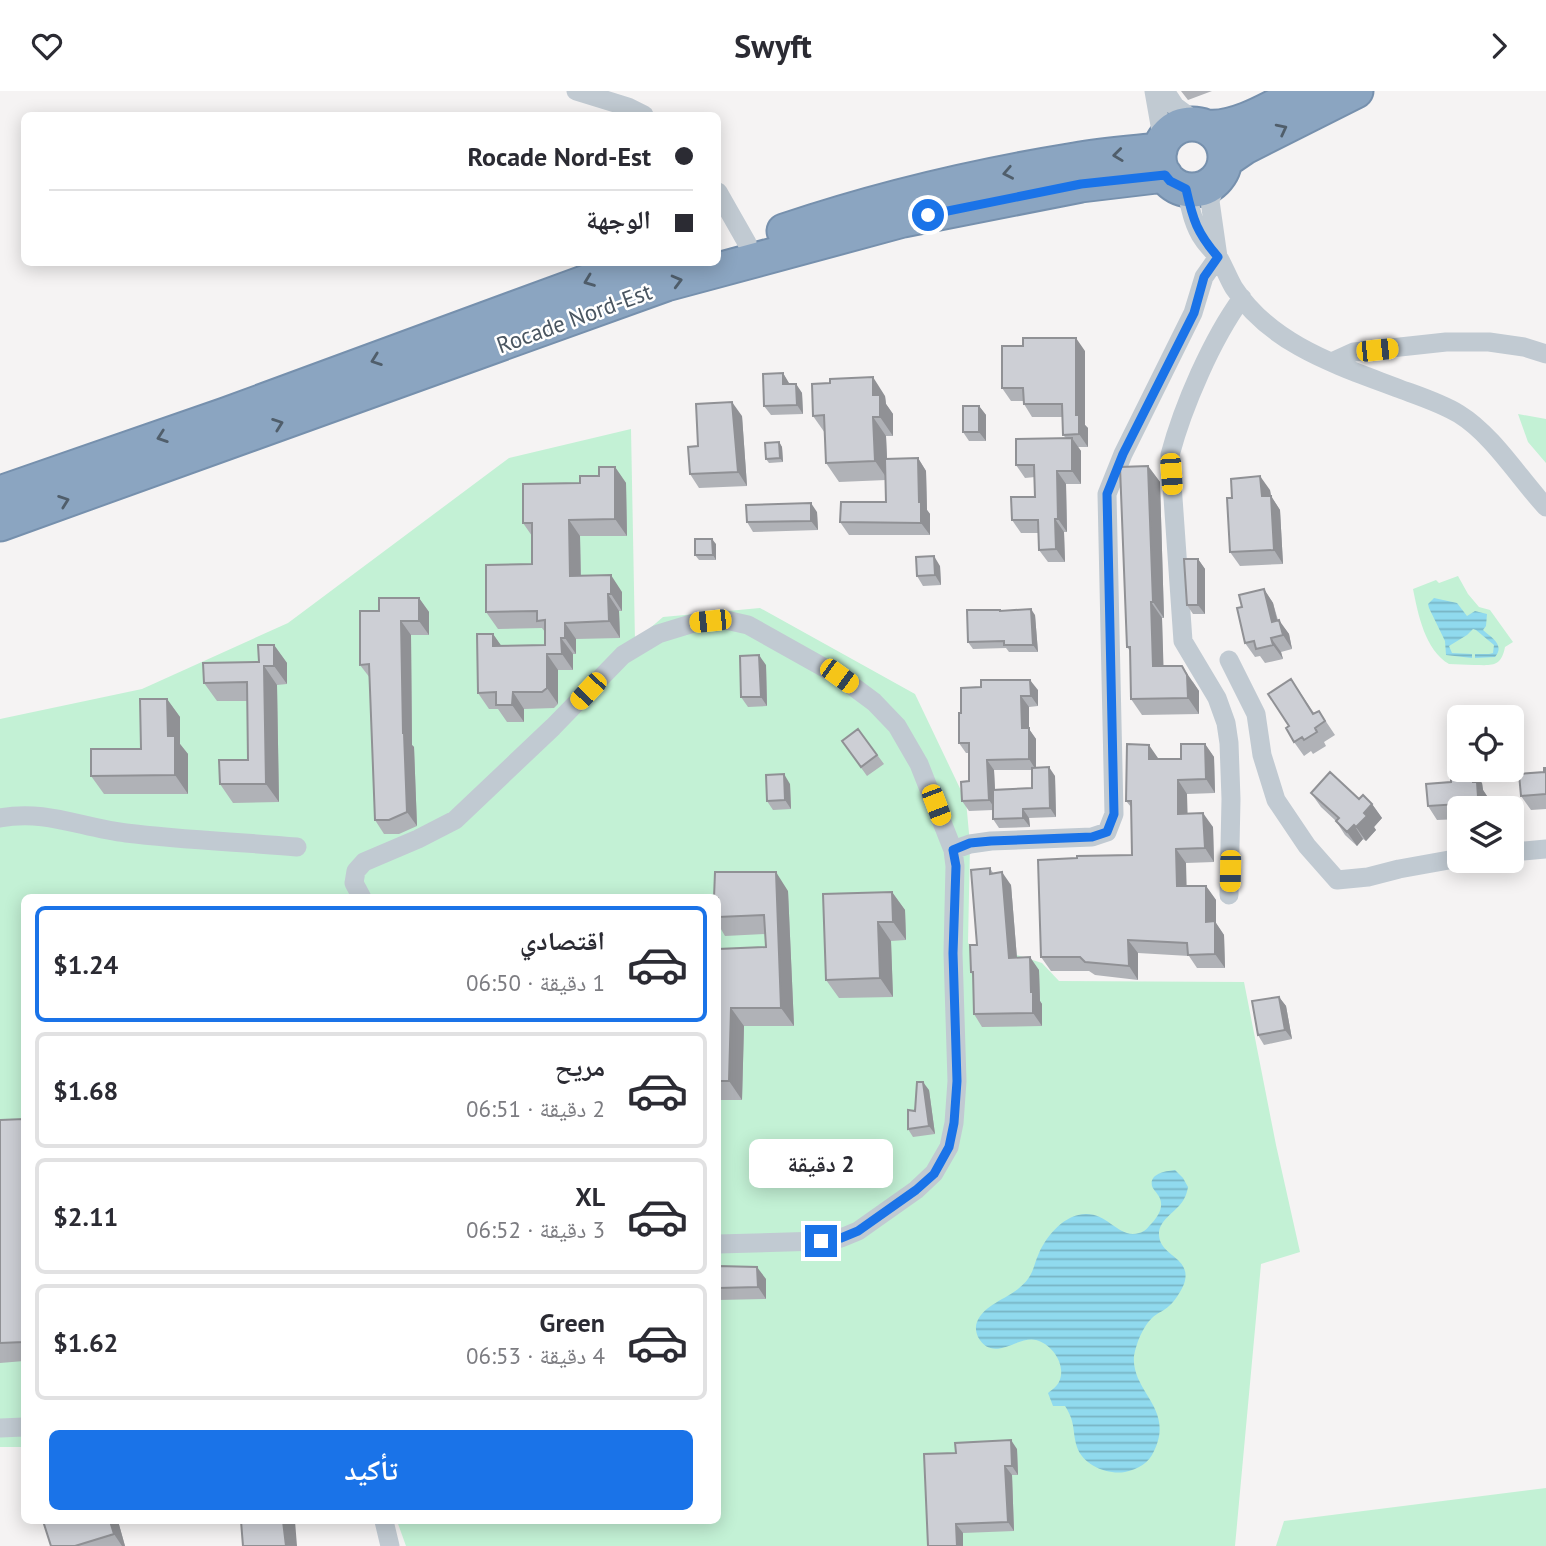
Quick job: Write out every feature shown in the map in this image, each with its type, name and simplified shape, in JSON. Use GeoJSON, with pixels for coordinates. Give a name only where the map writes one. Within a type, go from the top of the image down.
{"type":"FeatureCollection","features":[{"type":"Feature","properties":{"kind":"highway"},"geometry":{"type":"LineString","coordinates":[[1168,164],[1174,129],[1182,125],[1220,128],[1235,125],[1304,91]]}},
{"type":"Feature","properties":{"kind":"highway"},"geometry":{"type":"LineString","coordinates":[[732,246],[845,211],[933,188],[1075,160],[1168,164],[1203,188],[1221,171],[1226,160],[1245,147],[1356,91]]}},
{"type":"Feature","properties":{"kind":"highway"},"geometry":{"type":"LineString","coordinates":[[1203,126],[1220,138],[1225,155],[1221,171]]}},
{"type":"Feature","properties":{"kind":"highway","name":"Rocade Nord-Est"},"geometry":{"type":"LineString","coordinates":[[0,524],[666,284],[903,220],[1168,164]]}},
{"type":"Feature","properties":{"kind":"highway","name":"Rocade Nord-Est"},"geometry":{"type":"LineString","coordinates":[[0,493],[225,415],[608,274],[642,266]]}},
{"type":"Feature","properties":{"kind":"street"},"geometry":{"type":"LineString","coordinates":[[576,91],[638,112]]}},
{"type":"Feature","properties":{"kind":"street"},"geometry":{"type":"LineString","coordinates":[[1154,91],[1168,164],[1199,233],[1218,257],[1242,298],[1276,331],[1313,354],[1459,414],[1492,443],[1546,507]]}},
{"type":"Feature","properties":{"kind":"street"},"geometry":{"type":"LineString","coordinates":[[1165,91],[1175,106],[1203,126]]}},
{"type":"Feature","properties":{"kind":"street"},"geometry":{"type":"LineString","coordinates":[[953,850],[970,843],[1092,837],[1107,832],[1114,814],[1107,494],[1123,454],[1194,313],[1204,277],[1218,257],[1210,201],[1221,171]]}},
{"type":"Feature","properties":{"kind":"street"},"geometry":{"type":"LineString","coordinates":[[721,204],[732,246]]}},
{"type":"Feature","properties":{"kind":"street"},"geometry":{"type":"LineString","coordinates":[[1229,895],[1230,743],[1217,698],[1183,641],[1170,455],[1177,430],[1202,370],[1242,298]]}},
{"type":"Feature","properties":{"kind":"street"},"geometry":{"type":"LineString","coordinates":[[1332,362],[1354,352],[1446,342],[1498,343],[1524,347],[1546,355]]}},
{"type":"Feature","properties":{"kind":"street"},"geometry":{"type":"LineString","coordinates":[[360,894],[354,883],[356,871],[364,862],[455,820],[554,727],[623,655],[658,634],[694,623],[726,620],[748,625],[839,676],[874,702],[897,726],[919,764],[953,850],[956,866],[953,953],[957,1081],[949,1147],[934,1174],[858,1231],[841,1238],[821,1241],[721,1244]]}},
{"type":"Feature","properties":{"kind":"street"},"geometry":{"type":"LineString","coordinates":[[1229,660],[1256,714],[1262,755],[1276,800],[1307,846],[1337,880],[1368,877],[1447,860]]}},
{"type":"Feature","properties":{"kind":"street"},"geometry":{"type":"LineString","coordinates":[[0,818],[35,815],[127,834],[297,847]]}},
{"type":"Feature","properties":{"kind":"street"},"geometry":{"type":"LineString","coordinates":[[1524,851],[1546,849]]}},
{"type":"Feature","properties":{"kind":"street"},"geometry":{"type":"LineString","coordinates":[[0,1428],[21,1427]]}},
{"type":"Feature","properties":{"kind":"street"},"geometry":{"type":"LineString","coordinates":[[385,1524],[390,1546]]}},
{"type":"Feature","properties":{"kind":"green space"},"geometry":{"type":"Polygon","coordinates":[[[1518,414],[1546,419],[1546,463],[1528,442],[1518,414]]]}},
{"type":"Feature","properties":{"kind":"green space"},"geometry":{"type":"Polygon","coordinates":[[[631,429],[635,641],[663,617],[760,608],[915,694],[966,801],[970,844],[968,943],[978,953],[1014,954],[1042,963],[1059,981],[1244,982],[1300,1252],[1261,1264],[1235,1546],[406,1546],[398,1524],[721,1524],[721,894],[21,894],[21,1447],[0,1447],[0,719],[142,689],[288,623],[509,458],[631,429]]]}},
{"type":"Feature","properties":{"kind":"green space"},"geometry":{"type":"Polygon","coordinates":[[[1458,576],[1468,594],[1479,607],[1490,610],[1513,642],[1505,647],[1501,659],[1494,664],[1449,664],[1428,641],[1413,589],[1436,580],[1439,583],[1458,576]]]}},
{"type":"Feature","properties":{"kind":"green space"},"geometry":{"type":"Polygon","coordinates":[[[1546,1488],[1546,1546],[1276,1546],[1284,1521],[1546,1488]]]}},
{"type":"Feature","properties":{"kind":"water"},"geometry":{"type":"Polygon","coordinates":[[[1434,598],[1457,603],[1467,616],[1475,611],[1487,614],[1483,630],[1498,645],[1495,657],[1475,658],[1475,654],[1493,653],[1494,645],[1473,629],[1449,646],[1452,653],[1472,654],[1472,658],[1446,655],[1445,641],[1428,604],[1434,598]]]}},
{"type":"Feature","properties":{"kind":"water"},"geometry":{"type":"Polygon","coordinates":[[[1175,1170],[1188,1187],[1182,1202],[1162,1224],[1159,1235],[1165,1248],[1180,1262],[1186,1275],[1178,1296],[1146,1326],[1134,1356],[1139,1380],[1156,1412],[1159,1436],[1152,1455],[1142,1465],[1125,1472],[1111,1472],[1084,1459],[1077,1447],[1072,1422],[1065,1406],[1053,1406],[1048,1393],[1059,1382],[1061,1369],[1052,1351],[1036,1340],[991,1348],[984,1345],[978,1337],[976,1324],[985,1311],[1027,1280],[1047,1239],[1071,1218],[1094,1215],[1126,1233],[1145,1230],[1157,1217],[1161,1206],[1152,1186],[1153,1178],[1159,1173],[1175,1170]]]}},
{"type":"Feature","properties":{"kind":"building"},"geometry":{"type":"Polygon","coordinates":[[[1023,338],[1076,338],[1076,415],[1079,415],[1079,434],[1063,435],[1062,404],[1024,404],[1023,388],[1002,388],[1002,346],[1023,346],[1023,338]]]}},
{"type":"Feature","properties":{"kind":"building"},"geometry":{"type":"Polygon","coordinates":[[[783,373],[783,384],[796,384],[797,405],[764,406],[763,374],[783,373]]]}},
{"type":"Feature","properties":{"kind":"building"},"geometry":{"type":"Polygon","coordinates":[[[873,377],[873,395],[880,395],[880,417],[873,417],[875,461],[826,463],[824,415],[813,416],[812,384],[830,383],[830,379],[873,377]]]}},
{"type":"Feature","properties":{"kind":"building"},"geometry":{"type":"Polygon","coordinates":[[[732,402],[738,472],[690,474],[688,447],[698,446],[696,404],[732,402]]]}},
{"type":"Feature","properties":{"kind":"building"},"geometry":{"type":"Polygon","coordinates":[[[963,406],[979,406],[979,432],[963,432],[963,406]]]}},
{"type":"Feature","properties":{"kind":"building"},"geometry":{"type":"Polygon","coordinates":[[[1072,438],[1072,471],[1057,471],[1056,549],[1039,550],[1038,520],[1012,520],[1011,497],[1035,497],[1034,465],[1016,465],[1016,439],[1072,438]]]}},
{"type":"Feature","properties":{"kind":"building"},"geometry":{"type":"Polygon","coordinates":[[[779,442],[780,458],[766,459],[765,443],[779,442]]]}},
{"type":"Feature","properties":{"kind":"building"},"geometry":{"type":"Polygon","coordinates":[[[918,458],[921,523],[840,522],[841,502],[886,502],[885,459],[918,458]]]}},
{"type":"Feature","properties":{"kind":"building"},"geometry":{"type":"Polygon","coordinates":[[[1148,466],[1153,666],[1182,666],[1187,675],[1188,698],[1131,699],[1120,467],[1148,466]]]}},
{"type":"Feature","properties":{"kind":"building"},"geometry":{"type":"Polygon","coordinates":[[[599,467],[615,467],[615,519],[569,520],[570,576],[611,575],[611,594],[608,594],[609,621],[565,623],[565,638],[561,638],[562,654],[547,654],[547,688],[542,692],[513,692],[512,705],[496,705],[496,692],[478,693],[477,634],[493,634],[493,646],[545,645],[545,620],[537,621],[537,611],[486,612],[486,565],[532,564],[532,523],[523,523],[523,484],[580,483],[580,476],[599,476],[599,467]]]}},
{"type":"Feature","properties":{"kind":"building"},"geometry":{"type":"Polygon","coordinates":[[[1260,476],[1262,496],[1271,496],[1274,550],[1230,552],[1227,498],[1232,498],[1231,479],[1260,476]]]}},
{"type":"Feature","properties":{"kind":"building"},"geometry":{"type":"Polygon","coordinates":[[[811,503],[811,521],[747,522],[746,505],[811,503]]]}},
{"type":"Feature","properties":{"kind":"building"},"geometry":{"type":"Polygon","coordinates":[[[695,539],[712,539],[713,555],[695,555],[695,539]]]}},
{"type":"Feature","properties":{"kind":"building"},"geometry":{"type":"Polygon","coordinates":[[[934,556],[935,575],[917,576],[916,557],[934,556]]]}},
{"type":"Feature","properties":{"kind":"building"},"geometry":{"type":"Polygon","coordinates":[[[1184,559],[1198,559],[1198,605],[1187,605],[1184,559]]]}},
{"type":"Feature","properties":{"kind":"building"},"geometry":{"type":"Polygon","coordinates":[[[1264,589],[1272,622],[1279,620],[1283,635],[1271,638],[1273,645],[1256,649],[1254,641],[1245,643],[1237,608],[1242,607],[1239,595],[1264,589]]]}},
{"type":"Feature","properties":{"kind":"building"},"geometry":{"type":"Polygon","coordinates":[[[379,598],[419,598],[419,621],[401,621],[407,812],[389,820],[375,820],[369,664],[360,665],[360,611],[379,611],[379,598]]]}},
{"type":"Feature","properties":{"kind":"building"},"geometry":{"type":"Polygon","coordinates":[[[1031,609],[1033,645],[1004,645],[1004,641],[968,642],[967,610],[1031,609]]]}},
{"type":"Feature","properties":{"kind":"building"},"geometry":{"type":"Polygon","coordinates":[[[258,645],[274,645],[274,666],[264,666],[266,784],[220,784],[219,760],[248,760],[247,682],[204,683],[203,663],[259,662],[258,645]]]}},
{"type":"Feature","properties":{"kind":"building"},"geometry":{"type":"Polygon","coordinates":[[[759,655],[761,697],[741,697],[740,656],[759,655]]]}},
{"type":"Feature","properties":{"kind":"building"},"geometry":{"type":"Polygon","coordinates":[[[1291,679],[1313,714],[1319,711],[1325,721],[1315,728],[1317,732],[1304,740],[1302,737],[1294,742],[1286,728],[1289,726],[1268,694],[1291,679]]]}},
{"type":"Feature","properties":{"kind":"building"},"geometry":{"type":"Polygon","coordinates":[[[981,680],[1030,680],[1031,696],[1021,696],[1022,728],[1029,728],[1029,759],[987,760],[989,800],[962,801],[961,782],[969,781],[969,743],[959,743],[961,688],[981,687],[981,680]]]}},
{"type":"Feature","properties":{"kind":"building"},"geometry":{"type":"Polygon","coordinates":[[[140,699],[167,699],[168,736],[175,736],[175,775],[91,776],[91,749],[141,749],[140,699]]]}},
{"type":"Feature","properties":{"kind":"building"},"geometry":{"type":"Polygon","coordinates":[[[858,729],[877,755],[861,767],[842,741],[858,729]]]}},
{"type":"Feature","properties":{"kind":"building"},"geometry":{"type":"Polygon","coordinates":[[[1127,744],[1149,745],[1149,759],[1181,759],[1181,744],[1205,744],[1206,779],[1178,780],[1178,814],[1203,813],[1205,848],[1176,849],[1177,886],[1206,886],[1206,922],[1215,921],[1215,954],[1188,955],[1187,943],[1128,940],[1129,966],[1085,962],[1080,957],[1041,957],[1038,860],[1132,855],[1131,801],[1126,801],[1127,744]]]}},
{"type":"Feature","properties":{"kind":"building"},"geometry":{"type":"Polygon","coordinates":[[[1049,767],[1050,808],[1023,809],[1023,818],[993,819],[993,790],[1032,788],[1032,768],[1049,767]]]}},
{"type":"Feature","properties":{"kind":"building"},"geometry":{"type":"Polygon","coordinates":[[[1546,768],[1546,794],[1521,796],[1520,782],[1524,782],[1524,774],[1544,772],[1546,768]]]}},
{"type":"Feature","properties":{"kind":"building"},"geometry":{"type":"Polygon","coordinates":[[[1330,772],[1359,799],[1363,795],[1372,804],[1364,813],[1367,816],[1347,832],[1336,821],[1339,818],[1311,793],[1330,772]]]}},
{"type":"Feature","properties":{"kind":"building"},"geometry":{"type":"Polygon","coordinates":[[[784,774],[785,800],[767,801],[766,775],[784,774]]]}},
{"type":"Feature","properties":{"kind":"building"},"geometry":{"type":"Polygon","coordinates":[[[1477,782],[1478,796],[1447,796],[1447,805],[1428,806],[1426,784],[1477,782]]]}},
{"type":"Feature","properties":{"kind":"building"},"geometry":{"type":"Polygon","coordinates":[[[990,868],[990,874],[1002,872],[1009,958],[1030,957],[1033,1013],[974,1014],[970,945],[977,945],[971,870],[990,868]]]}},
{"type":"Feature","properties":{"kind":"building"},"geometry":{"type":"Polygon","coordinates":[[[715,872],[776,872],[781,1008],[731,1008],[729,1081],[721,1081],[721,949],[766,947],[764,915],[721,917],[721,894],[714,894],[715,872]]]}},
{"type":"Feature","properties":{"kind":"building"},"geometry":{"type":"Polygon","coordinates":[[[892,892],[893,922],[878,922],[880,978],[826,980],[823,894],[892,892]]]}},
{"type":"Feature","properties":{"kind":"building"},"geometry":{"type":"Polygon","coordinates":[[[1279,997],[1285,1030],[1258,1035],[1252,1001],[1279,997]]]}},
{"type":"Feature","properties":{"kind":"building"},"geometry":{"type":"Polygon","coordinates":[[[917,1082],[923,1082],[929,1126],[908,1129],[908,1110],[915,1111],[917,1082]]]}},
{"type":"Feature","properties":{"kind":"building"},"geometry":{"type":"Polygon","coordinates":[[[21,1119],[21,1342],[0,1343],[0,1120],[21,1119]]]}},
{"type":"Feature","properties":{"kind":"building"},"geometry":{"type":"Polygon","coordinates":[[[721,1266],[757,1267],[758,1287],[721,1288],[721,1266]]]}},
{"type":"Feature","properties":{"kind":"building"},"geometry":{"type":"Polygon","coordinates":[[[1011,1440],[1012,1466],[1005,1466],[1008,1522],[956,1524],[957,1546],[928,1546],[924,1454],[956,1453],[955,1443],[1011,1440]]]}},
{"type":"Feature","properties":{"kind":"building"},"geometry":{"type":"Polygon","coordinates":[[[44,1524],[111,1524],[114,1534],[75,1546],[51,1546],[44,1524]]]}},
{"type":"Feature","properties":{"kind":"building"},"geometry":{"type":"Polygon","coordinates":[[[241,1524],[283,1524],[286,1546],[243,1546],[241,1524]]]}},
{"type":"Feature","properties":{"kind":"route"},"geometry":{"type":"LineString","coordinates":[[821,1241],[841,1238],[858,1231],[916,1190],[934,1174],[949,1147],[957,1081],[953,953],[956,866],[953,850],[970,843],[1092,837],[1107,832],[1114,814],[1107,494],[1123,454],[1194,313],[1204,277],[1218,257],[1199,233],[1186,189],[1170,181],[1165,175],[1081,184],[928,215]]}}]}
